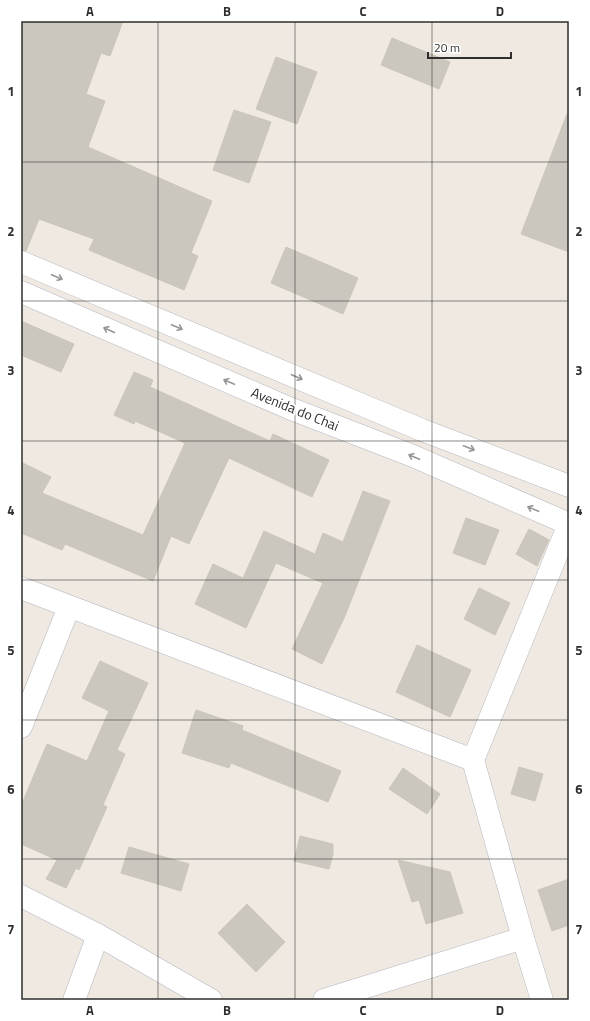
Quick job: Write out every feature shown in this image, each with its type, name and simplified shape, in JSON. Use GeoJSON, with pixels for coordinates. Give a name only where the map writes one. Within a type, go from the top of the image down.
{"type":"FeatureCollection","features":[{"type":"Feature","properties":{"kind":"street"},"geometry":{"type":"LineString","coordinates":[[21,262],[422,430],[569,486]]}},
{"type":"Feature","properties":{"kind":"street","name":"Avenida do Chai"},"geometry":{"type":"LineString","coordinates":[[21,292],[275,402],[413,456],[569,524]]}},
{"type":"Feature","properties":{"kind":"street"},"geometry":{"type":"LineString","coordinates":[[542,1000],[473,760],[569,524]]}},
{"type":"Feature","properties":{"kind":"street"},"geometry":{"type":"LineString","coordinates":[[21,588],[473,760]]}},
{"type":"Feature","properties":{"kind":"street"},"geometry":{"type":"LineString","coordinates":[[21,727],[69,607]]}},
{"type":"Feature","properties":{"kind":"street"},"geometry":{"type":"LineString","coordinates":[[21,896],[98,935],[211,1000]]}},
{"type":"Feature","properties":{"kind":"street"},"geometry":{"type":"LineString","coordinates":[[74,1000],[98,935]]}},
{"type":"Feature","properties":{"kind":"street"},"geometry":{"type":"LineString","coordinates":[[324,1000],[523,938]]}},
{"type":"Feature","properties":{"kind":"building"},"geometry":{"type":"Polygon","coordinates":[[[21,21],[123,21],[110,56],[101,53],[86,94],[105,101],[88,147],[212,201],[191,253],[198,256],[184,290],[89,250],[94,239],[39,219],[26,251],[21,250],[21,21]]]}},
{"type":"Feature","properties":{"kind":"building"},"geometry":{"type":"Polygon","coordinates":[[[392,38],[450,62],[439,89],[381,65],[392,38]]]}},
{"type":"Feature","properties":{"kind":"building"},"geometry":{"type":"Polygon","coordinates":[[[276,57],[317,72],[297,124],[256,109],[276,57]]]}},
{"type":"Feature","properties":{"kind":"building"},"geometry":{"type":"Polygon","coordinates":[[[234,110],[271,122],[249,183],[213,170],[234,110]]]}},
{"type":"Feature","properties":{"kind":"building"},"geometry":{"type":"Polygon","coordinates":[[[567,114],[569,115],[569,252],[521,234],[567,114]]]}},
{"type":"Feature","properties":{"kind":"building"},"geometry":{"type":"Polygon","coordinates":[[[286,247],[358,278],[343,314],[271,283],[286,247]]]}},
{"type":"Feature","properties":{"kind":"building"},"geometry":{"type":"Polygon","coordinates":[[[21,321],[74,344],[61,372],[21,355],[21,321]]]}},
{"type":"Feature","properties":{"kind":"building"},"geometry":{"type":"Polygon","coordinates":[[[134,372],[153,380],[150,387],[270,441],[273,434],[329,460],[312,497],[229,458],[189,544],[171,536],[153,581],[65,544],[62,550],[21,533],[21,462],[51,477],[42,493],[143,535],[185,443],[135,421],[134,424],[114,415],[134,372]]]}},
{"type":"Feature","properties":{"kind":"building"},"geometry":{"type":"Polygon","coordinates":[[[363,491],[390,501],[345,616],[322,664],[292,649],[323,583],[276,563],[246,628],[195,604],[213,564],[243,578],[264,531],[315,554],[323,533],[343,542],[363,491]]]}},
{"type":"Feature","properties":{"kind":"building"},"geometry":{"type":"Polygon","coordinates":[[[466,518],[499,530],[485,565],[453,553],[466,518]]]}},
{"type":"Feature","properties":{"kind":"building"},"geometry":{"type":"Polygon","coordinates":[[[529,529],[549,540],[537,566],[516,554],[529,529]]]}},
{"type":"Feature","properties":{"kind":"building"},"geometry":{"type":"Polygon","coordinates":[[[479,588],[510,603],[495,635],[464,619],[479,588]]]}},
{"type":"Feature","properties":{"kind":"building"},"geometry":{"type":"Polygon","coordinates":[[[417,645],[471,670],[450,717],[396,692],[417,645]]]}},
{"type":"Feature","properties":{"kind":"building"},"geometry":{"type":"Polygon","coordinates":[[[100,661],[148,683],[117,750],[125,754],[103,805],[107,807],[79,870],[76,868],[66,888],[46,879],[57,860],[21,844],[21,806],[47,744],[87,761],[109,711],[82,698],[100,661]]]}},
{"type":"Feature","properties":{"kind":"building"},"geometry":{"type":"Polygon","coordinates":[[[196,710],[243,726],[242,730],[341,771],[328,802],[231,763],[229,768],[182,753],[196,710]]]}},
{"type":"Feature","properties":{"kind":"building"},"geometry":{"type":"Polygon","coordinates":[[[519,767],[543,774],[535,801],[511,794],[519,767]]]}},
{"type":"Feature","properties":{"kind":"building"},"geometry":{"type":"Polygon","coordinates":[[[403,768],[440,794],[427,814],[389,789],[403,768]]]}},
{"type":"Feature","properties":{"kind":"building"},"geometry":{"type":"Polygon","coordinates":[[[300,836],[333,844],[333,854],[329,869],[294,861],[300,836]]]}},
{"type":"Feature","properties":{"kind":"building"},"geometry":{"type":"Polygon","coordinates":[[[129,847],[189,864],[181,891],[121,873],[129,847]]]}},
{"type":"Feature","properties":{"kind":"building"},"geometry":{"type":"Polygon","coordinates":[[[398,860],[450,872],[463,913],[426,924],[419,900],[412,902],[398,860]]]}},
{"type":"Feature","properties":{"kind":"building"},"geometry":{"type":"Polygon","coordinates":[[[569,879],[569,925],[552,931],[538,890],[569,879]]]}},
{"type":"Feature","properties":{"kind":"building"},"geometry":{"type":"Polygon","coordinates":[[[247,904],[285,942],[256,972],[218,933],[247,904]]]}}]}
